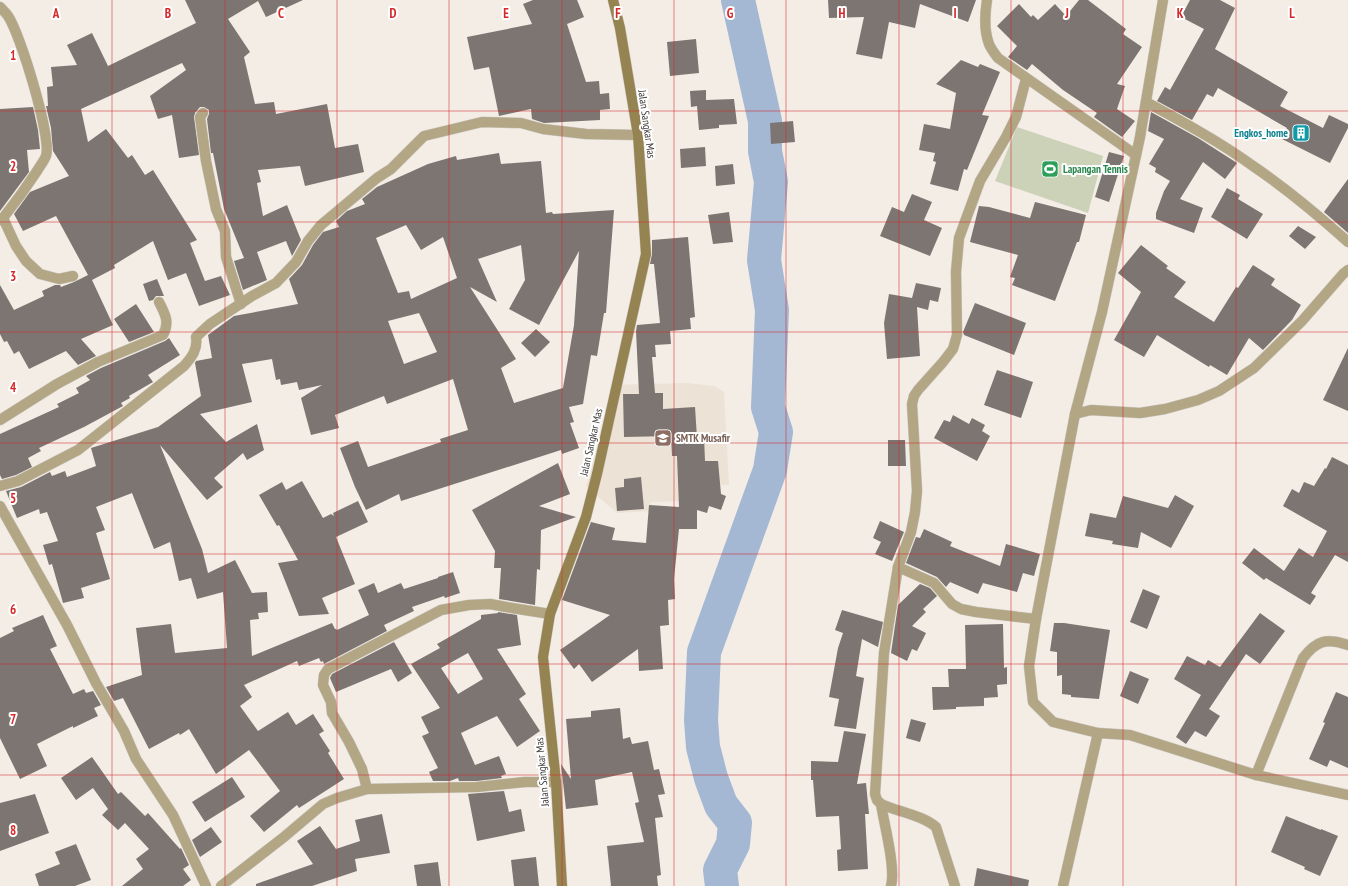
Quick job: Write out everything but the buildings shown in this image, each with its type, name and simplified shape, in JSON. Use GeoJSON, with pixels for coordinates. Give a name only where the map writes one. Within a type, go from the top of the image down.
{"type":"FeatureCollection","features":[{"type":"Feature","properties":{"kind":"street","name":"Jalan Sangkar Mas"},"geometry":{"type":"LineString","coordinates":[[562,886],[556,782],[543,657],[550,614],[586,517],[597,474],[646,254],[638,135],[620,28],[613,0]]}},
{"type":"Feature","properties":{"kind":"street"},"geometry":{"type":"LineString","coordinates":[[987,0],[986,31],[990,45],[998,58],[1136,155]]}},
{"type":"Feature","properties":{"kind":"street"},"geometry":{"type":"LineString","coordinates":[[1163,0],[1136,155],[1102,312],[1075,414],[1036,619],[1029,666],[1030,689],[1033,702],[1053,722],[1098,733],[1130,735],[1256,775],[1348,795]]}},
{"type":"Feature","properties":{"kind":"street"},"geometry":{"type":"LineString","coordinates":[[0,7],[8,16],[18,39],[39,105],[48,149],[46,157],[26,189],[1,219],[26,261],[40,274],[59,279],[73,276]]}},
{"type":"Feature","properties":{"kind":"street"},"geometry":{"type":"LineString","coordinates":[[955,886],[936,828],[931,823],[920,818],[881,804],[877,800],[875,794],[884,653],[898,567],[911,532],[915,512],[917,490],[912,404],[914,396],[918,390],[953,349],[957,336],[956,272],[959,238],[980,181],[1006,138],[1016,117],[1026,79]]}},
{"type":"Feature","properties":{"kind":"street"},"geometry":{"type":"LineString","coordinates":[[1146,102],[1189,125],[1252,165],[1314,212],[1348,242]]}},
{"type":"Feature","properties":{"kind":"street"},"geometry":{"type":"LineString","coordinates":[[203,113],[200,117],[206,160],[216,209],[224,231],[226,257],[241,304]]}},
{"type":"Feature","properties":{"kind":"street"},"geometry":{"type":"LineString","coordinates":[[0,486],[18,481],[78,450],[184,366],[192,358],[198,345],[196,337],[210,324],[276,283],[296,262],[308,241],[321,225],[377,178],[391,169],[424,136],[482,122],[521,124],[543,129],[586,134],[638,135]]}},
{"type":"Feature","properties":{"kind":"street"},"geometry":{"type":"LineString","coordinates":[[1075,414],[1091,410],[1140,413],[1165,409],[1198,400],[1219,391],[1254,368],[1302,321],[1348,270]]}},
{"type":"Feature","properties":{"kind":"street"},"geometry":{"type":"LineString","coordinates":[[0,420],[57,384],[98,362],[163,335],[167,327],[165,314],[159,302]]}},
{"type":"Feature","properties":{"kind":"street"},"geometry":{"type":"LineString","coordinates":[[0,506],[67,625],[96,683],[124,731],[136,759],[173,815],[206,886]]}},
{"type":"Feature","properties":{"kind":"street"},"geometry":{"type":"LineString","coordinates":[[898,567],[934,583],[952,604],[961,609],[1036,619]]}},
{"type":"Feature","properties":{"kind":"street"},"geometry":{"type":"LineString","coordinates":[[367,789],[362,769],[349,742],[332,713],[331,702],[323,685],[324,675],[328,669],[441,610],[469,605],[490,604],[550,614]]}},
{"type":"Feature","properties":{"kind":"street"},"geometry":{"type":"LineString","coordinates":[[1256,775],[1303,658],[1312,646],[1321,642],[1333,641],[1348,645]]}},
{"type":"Feature","properties":{"kind":"street"},"geometry":{"type":"LineString","coordinates":[[1063,886],[1098,733]]}},
{"type":"Feature","properties":{"kind":"street"},"geometry":{"type":"LineString","coordinates":[[221,886],[284,837],[323,804],[337,798],[367,789],[477,787],[525,782],[556,782]]}},
{"type":"Feature","properties":{"kind":"street"},"geometry":{"type":"LineString","coordinates":[[881,804],[889,850],[892,879],[891,886]]}},
{"type":"Feature","properties":{"kind":"shaded area","name":"SMTK Musafir"},"geometry":{"type":"Polygon","coordinates":[[[686,383],[714,386],[724,392],[729,485],[690,485],[687,501],[651,502],[649,511],[617,513],[586,486],[615,385],[686,383]]]}},
{"type":"Feature","properties":{"kind":"green space","name":"Lapangan Tennis"},"geometry":{"type":"Polygon","coordinates":[[[1017,127],[1103,156],[1088,213],[995,181],[1017,127]]]}},
{"type":"Feature","properties":{"kind":"waterway"},"geometry":{"type":"LineString","coordinates":[[722,886],[720,870],[733,844],[735,823],[721,805],[711,778],[703,747],[701,720],[704,652],[770,470],[776,432],[768,407],[772,310],[764,260],[771,182],[765,151],[765,121],[738,0]]}},
{"type":"Feature","properties":{"kind":"place","name":"Engkos_home"},"geometry":{"type":"Point","coordinates":[1301,133]}},
{"type":"Feature","properties":{"kind":"place","name":"Lapangan Tennis"},"geometry":{"type":"Point","coordinates":[1050,169]}},
{"type":"Feature","properties":{"kind":"place","name":"SMTK Musafir"},"geometry":{"type":"Point","coordinates":[663,438]}}]}
